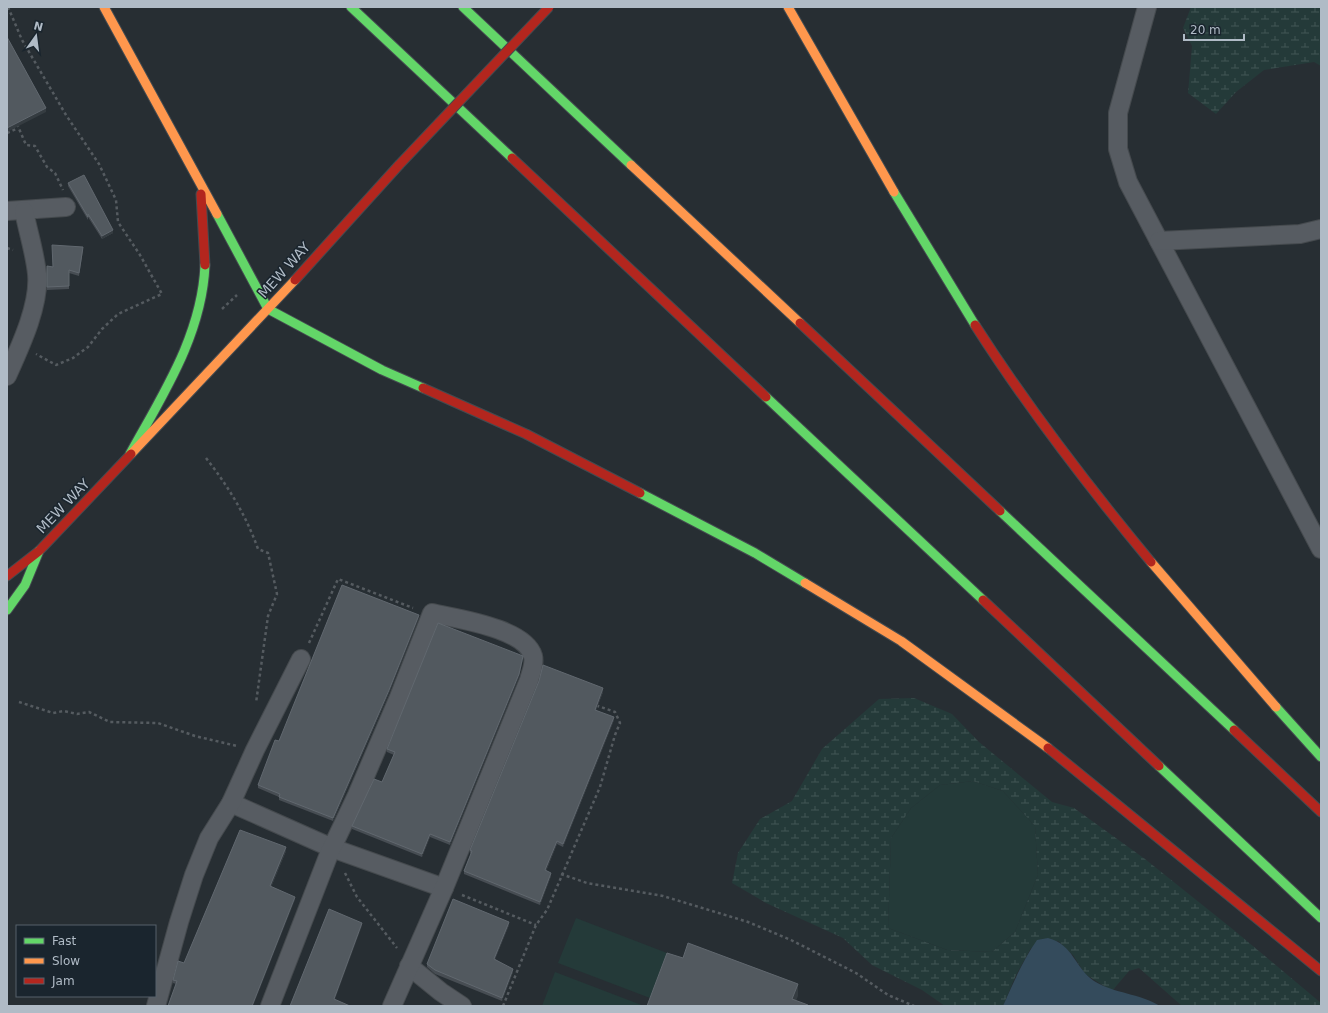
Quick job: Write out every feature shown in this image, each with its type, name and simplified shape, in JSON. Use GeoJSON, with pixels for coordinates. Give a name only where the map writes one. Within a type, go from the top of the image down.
{"type":"FeatureCollection","features":[{"type":"Feature","properties":{"kind":"main road"},"geometry":{"type":"LineString","coordinates":[[104,7],[268,309],[382,370],[526,434],[755,553],[901,641],[1065,760],[1321,971]]}},
{"type":"Feature","properties":{"kind":"main road"},"geometry":{"type":"LineString","coordinates":[[351,7],[1321,918]]}},
{"type":"Feature","properties":{"kind":"main road"},"geometry":{"type":"LineString","coordinates":[[463,7],[1321,812]]}},
{"type":"Feature","properties":{"kind":"main road","name":"MEW WAY"},"geometry":{"type":"LineString","coordinates":[[7,576],[39,551],[268,309],[399,165],[549,7]]}},
{"type":"Feature","properties":{"kind":"main road"},"geometry":{"type":"LineString","coordinates":[[788,7],[977,330],[1025,400],[1086,482],[1171,586],[1257,687],[1321,757]]}},
{"type":"Feature","properties":{"kind":"main road"},"geometry":{"type":"LineString","coordinates":[[130,454],[177,366],[196,322],[202,290],[204,256],[204,222],[200,185]]}},
{"type":"Feature","properties":{"kind":"main road","name":"MEW WAY"},"geometry":{"type":"LineString","coordinates":[[7,610],[25,585],[39,551]]}},
{"type":"Feature","properties":{"kind":"street"},"geometry":{"type":"LineString","coordinates":[[1147,7],[1118,114],[1118,149],[1128,182],[1321,549]]}},
{"type":"Feature","properties":{"kind":"street"},"geometry":{"type":"LineString","coordinates":[[7,376],[24,335],[34,305],[37,285],[37,273],[16,211],[66,208]]}},
{"type":"Feature","properties":{"kind":"street"},"geometry":{"type":"LineString","coordinates":[[1159,241],[1300,234],[1321,229]]}},
{"type":"Feature","properties":{"kind":"street"},"geometry":{"type":"LineString","coordinates":[[270,1006],[332,848],[357,795],[399,697],[432,613],[481,624],[519,639],[528,646],[533,656],[534,664],[530,680],[444,888],[392,1006]]}},
{"type":"Feature","properties":{"kind":"street"},"geometry":{"type":"LineString","coordinates":[[156,1006],[194,875],[209,838],[231,803],[255,750],[302,659]]}},
{"type":"Feature","properties":{"kind":"street"},"geometry":{"type":"LineString","coordinates":[[231,803],[332,848],[444,888]]}},
{"type":"Feature","properties":{"kind":"street"},"geometry":{"type":"LineString","coordinates":[[409,966],[441,992],[462,1006]]}},
{"type":"Feature","properties":{"kind":"path"},"geometry":{"type":"LineString","coordinates":[[8,7],[22,40],[66,115],[99,164],[116,200],[118,222],[140,255],[162,294],[118,314],[102,329],[88,347],[73,358],[56,365],[33,352],[24,335]]}},
{"type":"Feature","properties":{"kind":"path"},"geometry":{"type":"LineString","coordinates":[[16,122],[26,145],[35,146],[47,167],[55,173],[62,185],[66,208]]}},
{"type":"Feature","properties":{"kind":"path"},"geometry":{"type":"LineString","coordinates":[[7,133],[18,128]]}},
{"type":"Feature","properties":{"kind":"path"},"geometry":{"type":"LineString","coordinates":[[218,312],[240,292]]}},
{"type":"Feature","properties":{"kind":"path"},"geometry":{"type":"LineString","coordinates":[[206,458],[220,475],[244,512],[258,549],[268,552],[276,582],[277,594],[268,616],[256,706]]}},
{"type":"Feature","properties":{"kind":"path"},"geometry":{"type":"LineString","coordinates":[[302,659],[338,579],[405,605],[432,613]]}},
{"type":"Feature","properties":{"kind":"path"},"geometry":{"type":"LineString","coordinates":[[19,702],[53,713],[64,711],[78,714],[89,712],[110,722],[158,723],[195,736],[255,750]]}},
{"type":"Feature","properties":{"kind":"path"},"geometry":{"type":"LineString","coordinates":[[504,1006],[536,925],[547,910],[561,874],[600,787],[614,735],[620,723],[615,712],[594,704]]}},
{"type":"Feature","properties":{"kind":"path"},"geometry":{"type":"LineString","coordinates":[[332,848],[357,896],[386,932],[409,966]]}},
{"type":"Feature","properties":{"kind":"path"},"geometry":{"type":"LineString","coordinates":[[561,874],[586,883],[663,896],[748,922],[791,940],[856,973],[888,995],[914,1006]]}},
{"type":"Feature","properties":{"kind":"path"},"geometry":{"type":"LineString","coordinates":[[444,888],[536,925]]}},
{"type":"Feature","properties":{"kind":"green space"},"geometry":{"type":"Polygon","coordinates":[[[1191,7],[1321,7],[1321,66],[1314,62],[1264,70],[1236,92],[1216,114],[1188,93],[1192,46],[1183,28],[1191,7]]]}},
{"type":"Feature","properties":{"kind":"green space"},"geometry":{"type":"Polygon","coordinates":[[[914,698],[952,714],[979,742],[1052,802],[1074,808],[1145,859],[1235,931],[1321,1003],[1321,1006],[1182,1006],[1139,968],[1129,971],[1112,991],[1085,974],[1073,955],[1058,941],[1031,948],[1016,975],[1003,1006],[945,1006],[922,990],[872,965],[843,938],[766,903],[732,883],[738,853],[760,819],[792,801],[822,749],[879,699],[914,698]],[[973,781],[940,785],[911,808],[891,838],[888,928],[947,950],[992,952],[1015,932],[1038,875],[1035,826],[1003,791],[973,781]]]}},
{"type":"Feature","properties":{"kind":"green space"},"geometry":{"type":"Polygon","coordinates":[[[973,781],[1003,791],[1035,826],[1038,875],[1015,932],[992,952],[947,950],[888,928],[891,838],[911,808],[940,785],[973,781]]]}},
{"type":"Feature","properties":{"kind":"green space"},"geometry":{"type":"Polygon","coordinates":[[[576,918],[667,953],[650,998],[558,963],[576,918]]]}},
{"type":"Feature","properties":{"kind":"green space"},"geometry":{"type":"Polygon","coordinates":[[[555,972],[644,1006],[542,1006],[555,972]]]}},
{"type":"Feature","properties":{"kind":"water"},"geometry":{"type":"Polygon","coordinates":[[[1048,938],[1057,941],[1069,951],[1087,975],[1094,981],[1110,989],[1144,998],[1160,1006],[1003,1006],[1018,972],[1037,940],[1048,938]]]}},
{"type":"Feature","properties":{"kind":"building"},"geometry":{"type":"Polygon","coordinates":[[[7,37],[46,108],[7,128],[7,37]]]}},
{"type":"Feature","properties":{"kind":"building"},"geometry":{"type":"Polygon","coordinates":[[[84,175],[113,230],[102,236],[88,214],[88,217],[68,183],[84,175]]]}},
{"type":"Feature","properties":{"kind":"building"},"geometry":{"type":"Polygon","coordinates":[[[52,245],[83,247],[79,273],[69,270],[69,286],[47,287],[47,266],[53,267],[52,245]]]}},
{"type":"Feature","properties":{"kind":"building"},"geometry":{"type":"Polygon","coordinates":[[[342,585],[419,615],[389,690],[333,818],[279,797],[280,794],[258,785],[275,740],[279,741],[342,585]]]}},
{"type":"Feature","properties":{"kind":"building"},"geometry":{"type":"Polygon","coordinates":[[[438,623],[523,656],[519,674],[450,842],[430,834],[422,854],[352,826],[374,779],[382,782],[395,752],[387,749],[438,623]]]}},
{"type":"Feature","properties":{"kind":"building"},"geometry":{"type":"Polygon","coordinates":[[[543,665],[603,688],[595,710],[614,717],[563,844],[557,841],[545,870],[551,873],[540,902],[464,871],[472,851],[470,850],[539,681],[543,665]]]}},
{"type":"Feature","properties":{"kind":"building"},"geometry":{"type":"Polygon","coordinates":[[[240,830],[286,847],[270,886],[295,897],[252,1006],[168,1006],[177,981],[173,980],[178,961],[184,963],[240,830]]]}},
{"type":"Feature","properties":{"kind":"building"},"geometry":{"type":"Polygon","coordinates":[[[453,899],[509,922],[494,959],[513,969],[502,998],[435,970],[427,964],[453,899]]]}},
{"type":"Feature","properties":{"kind":"building"},"geometry":{"type":"Polygon","coordinates":[[[329,909],[362,923],[334,999],[350,1006],[290,1006],[329,909]]]}},
{"type":"Feature","properties":{"kind":"building"},"geometry":{"type":"Polygon","coordinates":[[[688,943],[798,984],[792,999],[808,1006],[647,1006],[667,953],[683,958],[688,943]]]}},
{"type":"Feature","properties":{"kind":"traffic: fast"},"geometry":{"type":"LineString","coordinates":[[351,7],[512,158]]}},
{"type":"Feature","properties":{"kind":"traffic: fast"},"geometry":{"type":"LineString","coordinates":[[463,7],[631,165]]}},
{"type":"Feature","properties":{"kind":"traffic: fast"},"geometry":{"type":"LineString","coordinates":[[894,192],[975,325]]}},
{"type":"Feature","properties":{"kind":"traffic: fast"},"geometry":{"type":"LineString","coordinates":[[217,214],[268,309],[382,370],[423,388]]}},
{"type":"Feature","properties":{"kind":"traffic: fast"},"geometry":{"type":"LineString","coordinates":[[130,454],[179,363],[189,340],[197,316],[205,265]]}},
{"type":"Feature","properties":{"kind":"traffic: fast"},"geometry":{"type":"LineString","coordinates":[[766,397],[983,600]]}},
{"type":"Feature","properties":{"kind":"traffic: fast"},"geometry":{"type":"LineString","coordinates":[[640,493],[755,553],[805,583]]}},
{"type":"Feature","properties":{"kind":"traffic: fast"},"geometry":{"type":"LineString","coordinates":[[1000,511],[1234,730]]}},
{"type":"Feature","properties":{"kind":"traffic: fast"},"geometry":{"type":"LineString","coordinates":[[7,610],[25,585],[39,551]]}},
{"type":"Feature","properties":{"kind":"traffic: fast"},"geometry":{"type":"LineString","coordinates":[[1276,707],[1321,757]]}},
{"type":"Feature","properties":{"kind":"traffic: fast"},"geometry":{"type":"LineString","coordinates":[[1159,766],[1321,918]]}},
{"type":"Feature","properties":{"kind":"traffic: slow"},"geometry":{"type":"LineString","coordinates":[[104,7],[217,214]]}},
{"type":"Feature","properties":{"kind":"traffic: slow"},"geometry":{"type":"LineString","coordinates":[[788,7],[894,192]]}},
{"type":"Feature","properties":{"kind":"traffic: slow"},"geometry":{"type":"LineString","coordinates":[[631,165],[800,323]]}},
{"type":"Feature","properties":{"kind":"traffic: slow"},"geometry":{"type":"LineString","coordinates":[[131,454],[295,280]]}},
{"type":"Feature","properties":{"kind":"traffic: slow"},"geometry":{"type":"LineString","coordinates":[[1151,562],[1276,707]]}},
{"type":"Feature","properties":{"kind":"traffic: slow"},"geometry":{"type":"LineString","coordinates":[[805,583],[901,641],[1048,748]]}},
{"type":"Feature","properties":{"kind":"traffic: jam"},"geometry":{"type":"LineString","coordinates":[[399,165],[549,7]]}},
{"type":"Feature","properties":{"kind":"traffic: jam"},"geometry":{"type":"LineString","coordinates":[[512,158],[766,397]]}},
{"type":"Feature","properties":{"kind":"traffic: jam"},"geometry":{"type":"LineString","coordinates":[[295,280],[399,165]]}},
{"type":"Feature","properties":{"kind":"traffic: jam"},"geometry":{"type":"LineString","coordinates":[[201,194],[205,265]]}},
{"type":"Feature","properties":{"kind":"traffic: jam"},"geometry":{"type":"LineString","coordinates":[[800,323],[1000,511]]}},
{"type":"Feature","properties":{"kind":"traffic: jam"},"geometry":{"type":"LineString","coordinates":[[975,325],[995,356],[1059,446],[1104,505],[1151,562]]}},
{"type":"Feature","properties":{"kind":"traffic: jam"},"geometry":{"type":"LineString","coordinates":[[423,388],[526,434],[640,493]]}},
{"type":"Feature","properties":{"kind":"traffic: jam"},"geometry":{"type":"LineString","coordinates":[[7,576],[39,551],[131,454]]}},
{"type":"Feature","properties":{"kind":"traffic: jam"},"geometry":{"type":"LineString","coordinates":[[983,600],[1159,766]]}},
{"type":"Feature","properties":{"kind":"traffic: jam"},"geometry":{"type":"LineString","coordinates":[[1234,730],[1321,812]]}},
{"type":"Feature","properties":{"kind":"traffic: jam"},"geometry":{"type":"LineString","coordinates":[[1048,748],[1321,971]]}}]}
